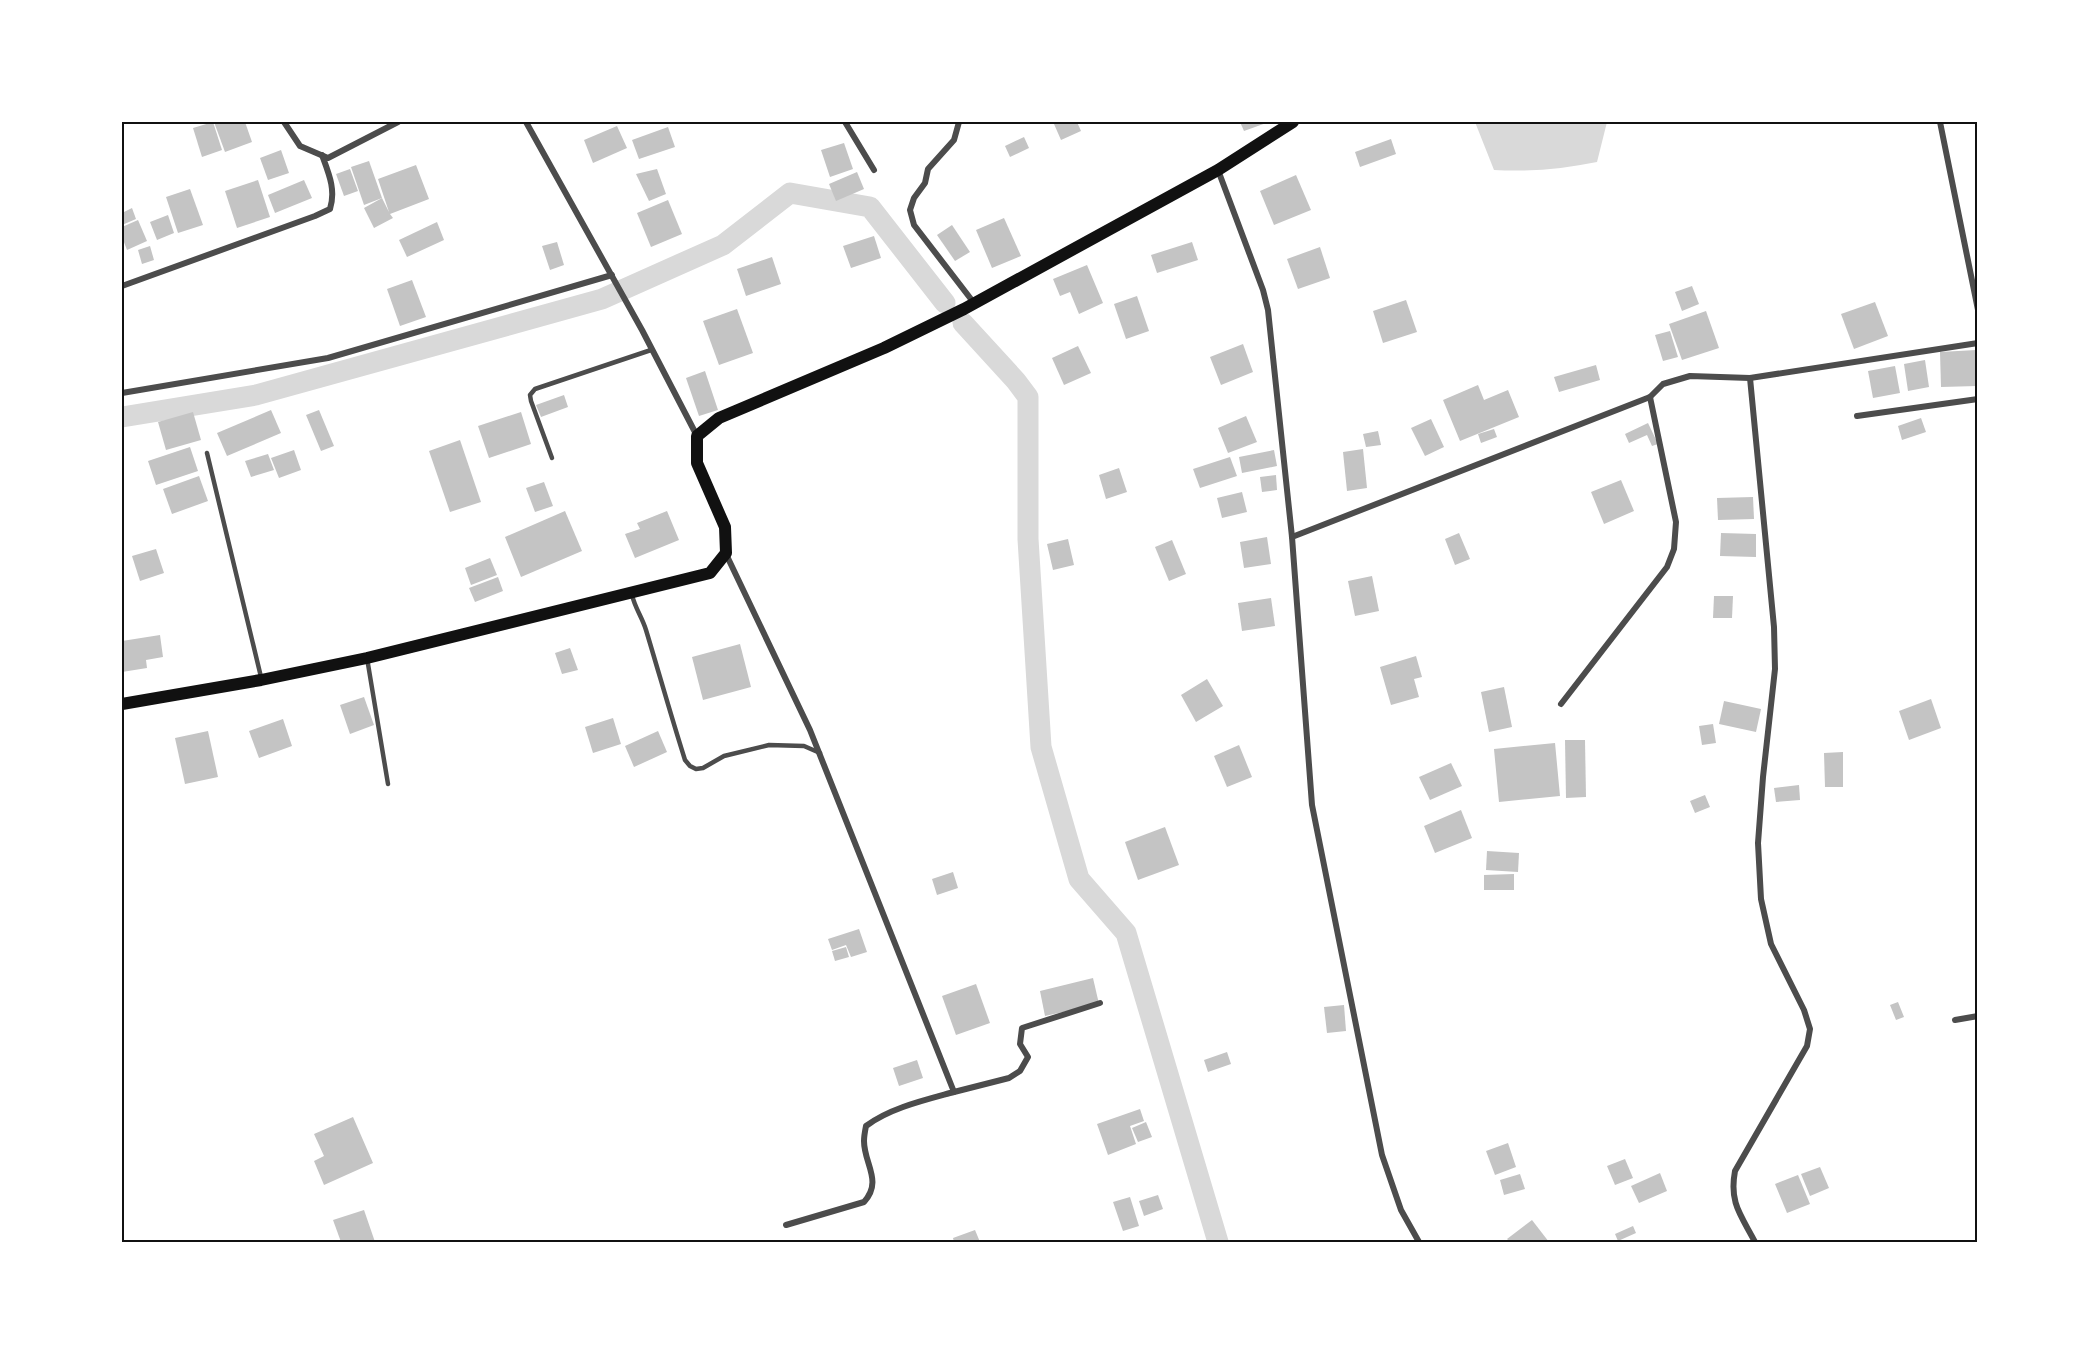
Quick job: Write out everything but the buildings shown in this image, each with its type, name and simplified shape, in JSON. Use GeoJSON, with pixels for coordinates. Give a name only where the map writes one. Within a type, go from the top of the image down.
{"type":"FeatureCollection","features":[{"type":"Feature","properties":{"kind":"main road"},"geometry":{"type":"LineString","coordinates":[[122,704],[261,680],[367,658],[710,573],[726,553],[725,528],[698,463],[697,436],[719,418],[884,348],[974,303],[1218,170],[1293,122]]}},
{"type":"Feature","properties":{"kind":"street"},"geometry":{"type":"LineString","coordinates":[[284,122],[300,146],[325,156],[398,122]]}},
{"type":"Feature","properties":{"kind":"street"},"geometry":{"type":"LineString","coordinates":[[526,122],[612,275],[697,436]]}},
{"type":"Feature","properties":{"kind":"street"},"geometry":{"type":"LineString","coordinates":[[844,122],[874,170]]}},
{"type":"Feature","properties":{"kind":"street"},"geometry":{"type":"LineString","coordinates":[[959,122],[954,140],[928,169],[925,183],[914,198],[910,210],[914,225],[974,303]]}},
{"type":"Feature","properties":{"kind":"street"},"geometry":{"type":"LineString","coordinates":[[1940,122],[1977,310]]}},
{"type":"Feature","properties":{"kind":"street"},"geometry":{"type":"LineString","coordinates":[[122,286],[330,209],[334,197],[325,156]]}},
{"type":"Feature","properties":{"kind":"street"},"geometry":{"type":"LineString","coordinates":[[1218,170],[1263,290],[1268,310],[1292,537],[1312,805],[1382,1155],[1401,1210],[1419,1242]]}},
{"type":"Feature","properties":{"kind":"street"},"geometry":{"type":"LineString","coordinates":[[122,393],[328,358],[612,275]]}},
{"type":"Feature","properties":{"kind":"street"},"geometry":{"type":"LineString","coordinates":[[1292,537],[1650,397],[1663,384],[1690,376],[1750,378],[1977,343]]}},
{"type":"Feature","properties":{"kind":"street"},"geometry":{"type":"LineString","coordinates":[[1750,378],[1774,627],[1775,669],[1758,843],[1761,899],[1772,944],[1804,1010],[1810,1029],[1807,1046],[1735,1171],[1732,1189],[1736,1207],[1755,1242]]}},
{"type":"Feature","properties":{"kind":"street"},"geometry":{"type":"LineString","coordinates":[[1561,704],[1667,567],[1674,549],[1676,522],[1650,397]]}},
{"type":"Feature","properties":{"kind":"street"},"geometry":{"type":"LineString","coordinates":[[1857,416],[1977,399]]}},
{"type":"Feature","properties":{"kind":"street"},"geometry":{"type":"LineString","coordinates":[[726,553],[799,704],[820,753],[954,1092]]}},
{"type":"Feature","properties":{"kind":"street"},"geometry":{"type":"LineString","coordinates":[[786,1225],[864,1202],[870,1195],[873,1180],[864,1143],[866,1126],[875,1119],[920,1102],[1009,1078],[1020,1071],[1028,1057],[1020,1044],[1023,1028],[1100,1003]]}},
{"type":"Feature","properties":{"kind":"street"},"geometry":{"type":"LineString","coordinates":[[1955,1020],[1977,1016]]}},
{"type":"Feature","properties":{"kind":"lane"},"geometry":{"type":"LineString","coordinates":[[552,458],[531,401],[530,395],[535,389],[651,350]]}},
{"type":"Feature","properties":{"kind":"lane"},"geometry":{"type":"LineString","coordinates":[[207,453],[261,680]]}},
{"type":"Feature","properties":{"kind":"lane"},"geometry":{"type":"LineString","coordinates":[[631,592],[645,626],[686,760],[690,766],[703,768],[724,756],[769,745],[804,746],[820,753]]}},
{"type":"Feature","properties":{"kind":"lane"},"geometry":{"type":"LineString","coordinates":[[367,658],[387,784]]}},
{"type":"Feature","properties":{"kind":"shaded area"},"geometry":{"type":"Polygon","coordinates":[[[1475,122],[1607,122],[1597,162],[1520,171],[1494,170],[1475,122]]]}},
{"type":"Feature","properties":{"kind":"waterway"},"geometry":{"type":"LineString","coordinates":[[122,417],[256,395],[602,299],[723,245],[790,193],[870,207],[945,303]]}},
{"type":"Feature","properties":{"kind":"waterway"},"geometry":{"type":"LineString","coordinates":[[963,323],[1028,397],[1028,539],[1041,747],[1079,879],[1126,933],[1218,1242]]}}]}
